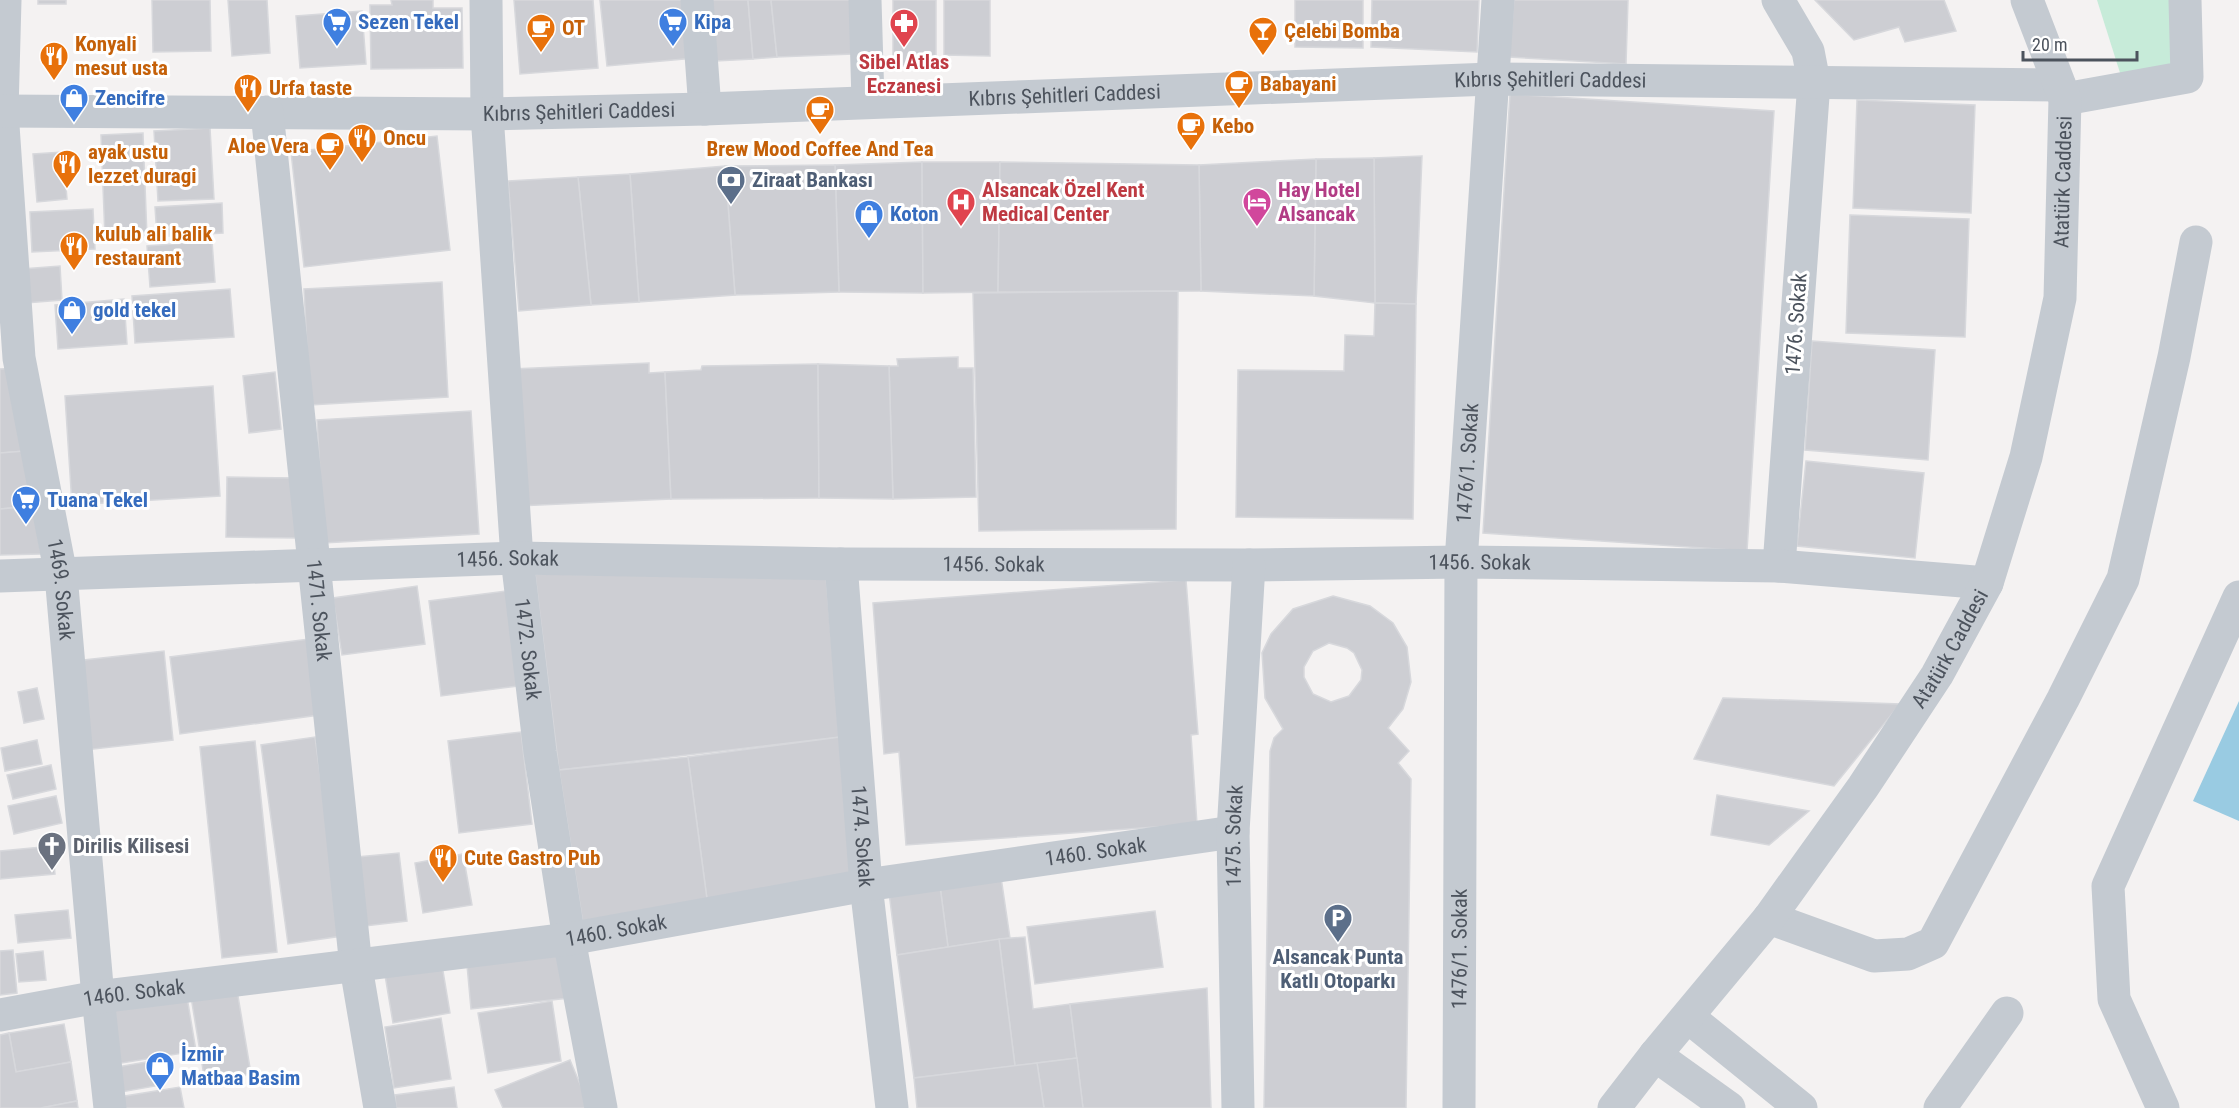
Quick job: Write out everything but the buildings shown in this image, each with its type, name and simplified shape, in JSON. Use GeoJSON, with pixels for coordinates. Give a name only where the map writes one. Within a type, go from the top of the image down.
{"type":"FeatureCollection","features":[{"type":"Feature","properties":{"kind":"street","name":"1469. Sokak"},"geometry":{"type":"LineString","coordinates":[[5,0],[1,111],[10,358],[61,575],[110,1108]]}},
{"type":"Feature","properties":{"kind":"street","name":"1472. Sokak"},"geometry":{"type":"LineString","coordinates":[[486,0],[487,114],[517,558],[540,752],[570,939],[601,1108]]}},
{"type":"Feature","properties":{"kind":"street"},"geometry":{"type":"LineString","coordinates":[[697,0],[705,109]]}},
{"type":"Feature","properties":{"kind":"street"},"geometry":{"type":"LineString","coordinates":[[865,0],[868,101]]}},
{"type":"Feature","properties":{"kind":"street","name":"1476/1. Sokak"},"geometry":{"type":"LineString","coordinates":[[1459,1108],[1461,562],[1498,0]]}},
{"type":"Feature","properties":{"kind":"street","name":"1476. Sokak"},"geometry":{"type":"LineString","coordinates":[[1778,0],[1808,51],[1814,82],[1779,566]]}},
{"type":"Feature","properties":{"kind":"street","name":"Atatürk Caddesi"},"geometry":{"type":"LineString","coordinates":[[1614,1108],[1769,918],[1863,787],[1937,675],[1987,583],[2026,457],[2060,298],[2062,92],[2027,0]]}},
{"type":"Feature","properties":{"kind":"street","name":"Atatürk Caddesi"},"geometry":{"type":"LineString","coordinates":[[2062,92],[2187,77],[2185,0]]}},
{"type":"Feature","properties":{"kind":"street","name":"Kıbrıs Şehitleri Caddesi"},"geometry":{"type":"LineString","coordinates":[[1,111],[487,114],[705,109],[1491,79],[1814,82],[2062,92]]}},
{"type":"Feature","properties":{"kind":"street","name":"1471. Sokak"},"geometry":{"type":"LineString","coordinates":[[267,112],[356,967],[380,1108]]}},
{"type":"Feature","properties":{"kind":"street"},"geometry":{"type":"LineString","coordinates":[[1769,918],[1874,956],[1908,954],[1933,943],[2063,699],[2123,579],[2174,357],[2196,242]]}},
{"type":"Feature","properties":{"kind":"street","name":"1456. Sokak"},"geometry":{"type":"LineString","coordinates":[[0,576],[517,558],[841,564],[1249,565],[1461,562],[1779,566],[1987,583]]}},
{"type":"Feature","properties":{"kind":"street","name":"1474. Sokak"},"geometry":{"type":"LineString","coordinates":[[841,564],[866,885],[892,1108]]}},
{"type":"Feature","properties":{"kind":"street","name":"1475. Sokak"},"geometry":{"type":"LineString","coordinates":[[1238,1108],[1233,832],[1249,565]]}},
{"type":"Feature","properties":{"kind":"street"},"geometry":{"type":"LineString","coordinates":[[2163,1108],[2114,999],[2108,886],[2239,597]]}},
{"type":"Feature","properties":{"kind":"street","name":"1460. Sokak"},"geometry":{"type":"LineString","coordinates":[[0,1015],[98,997],[570,939],[866,885],[1233,832]]}},
{"type":"Feature","properties":{"kind":"street"},"geometry":{"type":"LineString","coordinates":[[1940,1108],[2007,1013]]}},
{"type":"Feature","properties":{"kind":"street"},"geometry":{"type":"LineString","coordinates":[[1688,1017],[1801,1108]]}},
{"type":"Feature","properties":{"kind":"street"},"geometry":{"type":"LineString","coordinates":[[1655,1055],[1729,1108]]}},
{"type":"Feature","properties":{"kind":"green space"},"geometry":{"type":"Polygon","coordinates":[[[2097,0],[2175,0],[2176,69],[2121,76],[2097,0]]]}},
{"type":"Feature","properties":{"kind":"water"},"geometry":{"type":"Polygon","coordinates":[[[2239,701],[2239,821],[2193,801],[2239,701]]]}},
{"type":"Feature","properties":{"kind":"place","name":"Sezen Tekel"},"geometry":{"type":"Point","coordinates":[337,48]}},
{"type":"Feature","properties":{"kind":"place","name":"Kipa"},"geometry":{"type":"Point","coordinates":[673,48]}},
{"type":"Feature","properties":{"kind":"place","name":"Sibel Atlas Eczanesi"},"geometry":{"type":"Point","coordinates":[904,48]}},
{"type":"Feature","properties":{"kind":"place","name":"OT"},"geometry":{"type":"Point","coordinates":[541,54]}},
{"type":"Feature","properties":{"kind":"place","name":"Çelebi Bomba"},"geometry":{"type":"Point","coordinates":[1263,56]}},
{"type":"Feature","properties":{"kind":"place","name":"Konyali mesut usta"},"geometry":{"type":"Point","coordinates":[54,82]}},
{"type":"Feature","properties":{"kind":"place","name":"Babayani"},"geometry":{"type":"Point","coordinates":[1239,110]}},
{"type":"Feature","properties":{"kind":"place","name":"Urfa taste"},"geometry":{"type":"Point","coordinates":[248,114]}},
{"type":"Feature","properties":{"kind":"place","name":"Zencifre"},"geometry":{"type":"Point","coordinates":[74,124]}},
{"type":"Feature","properties":{"kind":"place","name":"Brew Mood Coffee And Tea"},"geometry":{"type":"Point","coordinates":[820,136]}},
{"type":"Feature","properties":{"kind":"place","name":"Kebo"},"geometry":{"type":"Point","coordinates":[1191,152]}},
{"type":"Feature","properties":{"kind":"place","name":"Oncu"},"geometry":{"type":"Point","coordinates":[362,164]}},
{"type":"Feature","properties":{"kind":"place","name":"Aloe Vera"},"geometry":{"type":"Point","coordinates":[330,172]}},
{"type":"Feature","properties":{"kind":"place","name":"ayak ustu lezzet duragi"},"geometry":{"type":"Point","coordinates":[67,190]}},
{"type":"Feature","properties":{"kind":"place","name":"Ziraat Bankası"},"geometry":{"type":"Point","coordinates":[731,206]}},
{"type":"Feature","properties":{"kind":"place","name":"Alsancak Özel Kent Medical Center"},"geometry":{"type":"Point","coordinates":[961,228]}},
{"type":"Feature","properties":{"kind":"place","name":"Hay Hotel Alsancak"},"geometry":{"type":"Point","coordinates":[1257,228]}},
{"type":"Feature","properties":{"kind":"place","name":"Koton"},"geometry":{"type":"Point","coordinates":[869,240]}},
{"type":"Feature","properties":{"kind":"place","name":"kulub ali balik restaurant"},"geometry":{"type":"Point","coordinates":[74,272]}},
{"type":"Feature","properties":{"kind":"place","name":"gold tekel"},"geometry":{"type":"Point","coordinates":[72,336]}},
{"type":"Feature","properties":{"kind":"place","name":"Tuana Tekel"},"geometry":{"type":"Point","coordinates":[26,526]}},
{"type":"Feature","properties":{"kind":"place","name":"Dirilis Kilisesi"},"geometry":{"type":"Point","coordinates":[52,872]}},
{"type":"Feature","properties":{"kind":"place","name":"Cute Gastro Pub"},"geometry":{"type":"Point","coordinates":[443,884]}},
{"type":"Feature","properties":{"kind":"place","name":"Alsancak Punta Katlı Otoparkı"},"geometry":{"type":"Point","coordinates":[1338,944]}},
{"type":"Feature","properties":{"kind":"place","name":"İzmir Matbaa Basim"},"geometry":{"type":"Point","coordinates":[160,1092]}}]}
